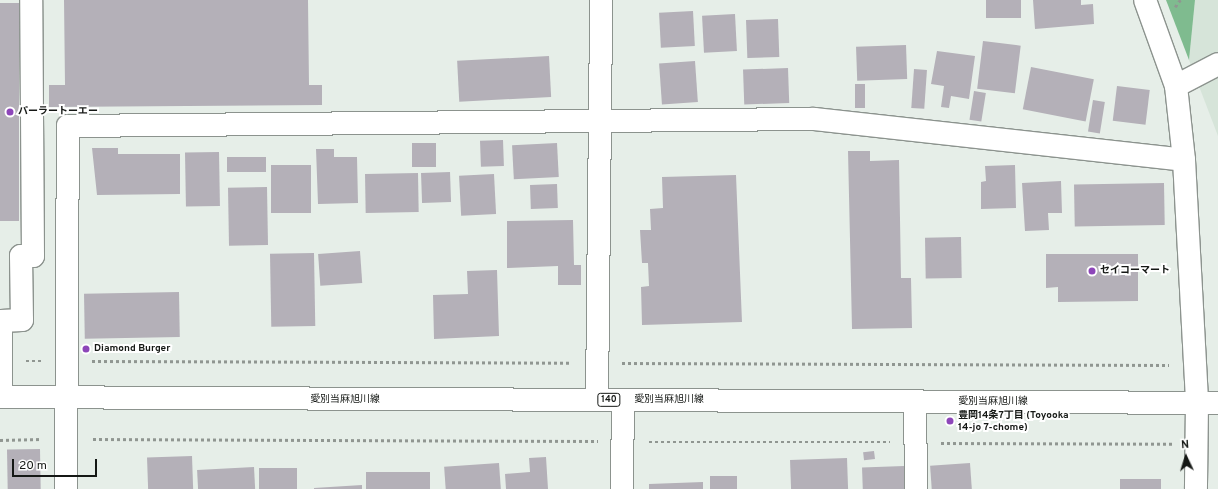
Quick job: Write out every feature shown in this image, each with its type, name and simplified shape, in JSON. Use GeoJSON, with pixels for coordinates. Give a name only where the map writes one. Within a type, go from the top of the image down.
{"type":"FeatureCollection","features":[{"type":"Feature","properties":{"kind":"street"},"geometry":{"type":"LineString","coordinates":[[1,398],[1,320],[22,320],[21,256],[33,256],[31,0]]}},
{"type":"Feature","properties":{"kind":"street"},"geometry":{"type":"LineString","coordinates":[[597,400],[601,0]]}},
{"type":"Feature","properties":{"kind":"street"},"geometry":{"type":"LineString","coordinates":[[1145,0],[1176,86],[1184,160],[1196,403],[1196,489]]}},
{"type":"Feature","properties":{"kind":"street"},"geometry":{"type":"LineString","coordinates":[[1176,86],[1213,66]]}},
{"type":"Feature","properties":{"kind":"street"},"geometry":{"type":"LineString","coordinates":[[66,489],[68,126],[814,119],[1184,160]]}},
{"type":"Feature","properties":{"kind":"street","name":"愛別当麻旭川線"},"geometry":{"type":"LineString","coordinates":[[1,398],[66,400],[623,400],[1218,403]]}},
{"type":"Feature","properties":{"kind":"street"},"geometry":{"type":"LineString","coordinates":[[622,489],[623,400]]}},
{"type":"Feature","properties":{"kind":"street"},"geometry":{"type":"LineString","coordinates":[[916,402],[916,489]]}},
{"type":"Feature","properties":{"kind":"shaded area"},"geometry":{"type":"Polygon","coordinates":[[[1195,0],[1218,0],[1218,136],[1189,60],[1195,0]]]}},
{"type":"Feature","properties":{"kind":"green space"},"geometry":{"type":"Polygon","coordinates":[[[1166,0],[1195,0],[1189,60],[1166,0]]]}},
{"type":"Feature","properties":{"kind":"building"},"geometry":{"type":"Polygon","coordinates":[[[64,0],[308,0],[309,85],[322,85],[322,105],[49,107],[49,85],[65,85],[64,0]]]}},
{"type":"Feature","properties":{"kind":"building"},"geometry":{"type":"Polygon","coordinates":[[[986,0],[1021,0],[1021,18],[986,18],[986,0]]]}},
{"type":"Feature","properties":{"kind":"building"},"geometry":{"type":"Polygon","coordinates":[[[1033,0],[1081,0],[1081,5],[1093,4],[1094,24],[1035,29],[1033,0]]]}},
{"type":"Feature","properties":{"kind":"building","name":"パーラートーエー"},"geometry":{"type":"Polygon","coordinates":[[[0,3],[19,3],[19,221],[0,221],[0,3]]]}},
{"type":"Feature","properties":{"kind":"building"},"geometry":{"type":"Polygon","coordinates":[[[693,11],[695,46],[661,48],[659,13],[693,11]]]}},
{"type":"Feature","properties":{"kind":"building"},"geometry":{"type":"Polygon","coordinates":[[[735,14],[737,51],[704,53],[702,16],[735,14]]]}},
{"type":"Feature","properties":{"kind":"building"},"geometry":{"type":"Polygon","coordinates":[[[778,19],[779,57],[747,58],[746,20],[778,19]]]}},
{"type":"Feature","properties":{"kind":"building"},"geometry":{"type":"Polygon","coordinates":[[[983,41],[1021,46],[1015,93],[977,89],[983,41]]]}},
{"type":"Feature","properties":{"kind":"building"},"geometry":{"type":"Polygon","coordinates":[[[906,45],[907,79],[857,81],[856,47],[906,45]]]}},
{"type":"Feature","properties":{"kind":"building"},"geometry":{"type":"Polygon","coordinates":[[[937,51],[975,56],[969,99],[951,96],[949,108],[941,107],[944,86],[931,84],[937,51]]]}},
{"type":"Feature","properties":{"kind":"building"},"geometry":{"type":"Polygon","coordinates":[[[549,56],[551,97],[459,102],[457,61],[549,56]]]}},
{"type":"Feature","properties":{"kind":"building"},"geometry":{"type":"Polygon","coordinates":[[[695,61],[698,102],[662,104],[659,64],[695,61]]]}},
{"type":"Feature","properties":{"kind":"building"},"geometry":{"type":"Polygon","coordinates":[[[1031,67],[1094,79],[1086,121],[1023,109],[1031,67]]]}},
{"type":"Feature","properties":{"kind":"building"},"geometry":{"type":"Polygon","coordinates":[[[788,68],[789,103],[744,105],[743,70],[788,68]]]}},
{"type":"Feature","properties":{"kind":"building"},"geometry":{"type":"Polygon","coordinates":[[[914,69],[927,70],[924,109],[911,108],[914,69]]]}},
{"type":"Feature","properties":{"kind":"building"},"geometry":{"type":"Polygon","coordinates":[[[855,84],[865,84],[865,108],[855,108],[855,84]]]}},
{"type":"Feature","properties":{"kind":"building"},"geometry":{"type":"Polygon","coordinates":[[[1117,86],[1150,90],[1145,125],[1113,121],[1117,86]]]}},
{"type":"Feature","properties":{"kind":"building"},"geometry":{"type":"Polygon","coordinates":[[[974,91],[986,93],[981,122],[969,120],[974,91]]]}},
{"type":"Feature","properties":{"kind":"building"},"geometry":{"type":"Polygon","coordinates":[[[1093,100],[1105,102],[1100,133],[1088,132],[1093,100]]]}},
{"type":"Feature","properties":{"kind":"building"},"geometry":{"type":"Polygon","coordinates":[[[503,140],[504,166],[481,167],[480,141],[503,140]]]}},
{"type":"Feature","properties":{"kind":"building"},"geometry":{"type":"Polygon","coordinates":[[[412,143],[436,143],[436,167],[412,167],[412,143]]]}},
{"type":"Feature","properties":{"kind":"building"},"geometry":{"type":"Polygon","coordinates":[[[557,143],[559,177],[514,179],[512,145],[557,143]]]}},
{"type":"Feature","properties":{"kind":"building"},"geometry":{"type":"Polygon","coordinates":[[[92,148],[118,148],[118,154],[180,154],[180,194],[97,195],[92,148]]]}},
{"type":"Feature","properties":{"kind":"building"},"geometry":{"type":"Polygon","coordinates":[[[316,149],[334,149],[334,157],[357,157],[358,203],[318,204],[316,149]]]}},
{"type":"Feature","properties":{"kind":"building"},"geometry":{"type":"Polygon","coordinates":[[[848,151],[870,151],[870,161],[899,160],[901,278],[911,278],[912,328],[852,329],[848,151]]]}},
{"type":"Feature","properties":{"kind":"building"},"geometry":{"type":"Polygon","coordinates":[[[219,152],[220,206],[186,207],[185,153],[219,152]]]}},
{"type":"Feature","properties":{"kind":"building"},"geometry":{"type":"Polygon","coordinates":[[[227,157],[266,157],[266,172],[227,172],[227,157]]]}},
{"type":"Feature","properties":{"kind":"building"},"geometry":{"type":"Polygon","coordinates":[[[271,165],[311,165],[311,213],[271,213],[271,165]]]}},
{"type":"Feature","properties":{"kind":"building"},"geometry":{"type":"Polygon","coordinates":[[[1015,165],[1016,208],[981,209],[981,182],[986,181],[985,166],[1015,165]]]}},
{"type":"Feature","properties":{"kind":"building"},"geometry":{"type":"Polygon","coordinates":[[[450,172],[451,202],[422,203],[421,173],[450,172]]]}},
{"type":"Feature","properties":{"kind":"building"},"geometry":{"type":"Polygon","coordinates":[[[418,173],[419,212],[366,213],[365,174],[418,173]]]}},
{"type":"Feature","properties":{"kind":"building"},"geometry":{"type":"Polygon","coordinates":[[[494,174],[496,214],[461,216],[459,176],[494,174]]]}},
{"type":"Feature","properties":{"kind":"building"},"geometry":{"type":"Polygon","coordinates":[[[736,175],[742,322],[642,325],[641,287],[649,286],[648,263],[642,263],[640,230],[651,230],[650,209],[663,208],[662,177],[736,175]]]}},
{"type":"Feature","properties":{"kind":"building"},"geometry":{"type":"Polygon","coordinates":[[[1061,181],[1062,213],[1048,213],[1049,230],[1025,231],[1022,183],[1061,181]]]}},
{"type":"Feature","properties":{"kind":"building"},"geometry":{"type":"Polygon","coordinates":[[[1164,183],[1165,225],[1075,227],[1074,185],[1164,183]]]}},
{"type":"Feature","properties":{"kind":"building"},"geometry":{"type":"Polygon","coordinates":[[[557,184],[558,208],[531,209],[530,185],[557,184]]]}},
{"type":"Feature","properties":{"kind":"building"},"geometry":{"type":"Polygon","coordinates":[[[267,187],[268,245],[229,246],[228,188],[267,187]]]}},
{"type":"Feature","properties":{"kind":"building"},"geometry":{"type":"Polygon","coordinates":[[[573,220],[574,265],[581,265],[581,285],[558,285],[558,266],[507,268],[507,221],[573,220]]]}},
{"type":"Feature","properties":{"kind":"building"},"geometry":{"type":"Polygon","coordinates":[[[961,237],[962,278],[926,279],[925,238],[961,237]]]}},
{"type":"Feature","properties":{"kind":"building"},"geometry":{"type":"Polygon","coordinates":[[[360,251],[362,283],[320,286],[318,254],[360,251]]]}},
{"type":"Feature","properties":{"kind":"building"},"geometry":{"type":"Polygon","coordinates":[[[314,253],[315,326],[271,327],[270,254],[314,253]]]}},
{"type":"Feature","properties":{"kind":"building","name":"セイコーマート"},"geometry":{"type":"Polygon","coordinates":[[[1046,254],[1138,254],[1138,301],[1058,302],[1058,287],[1046,288],[1046,254]]]}},
{"type":"Feature","properties":{"kind":"building"},"geometry":{"type":"Polygon","coordinates":[[[497,270],[499,336],[434,339],[433,295],[468,294],[467,271],[497,270]]]}},
{"type":"Feature","properties":{"kind":"building"},"geometry":{"type":"Polygon","coordinates":[[[179,292],[180,337],[85,339],[84,294],[179,292]]]}},
{"type":"Feature","properties":{"kind":"building"},"geometry":{"type":"Polygon","coordinates":[[[40,449],[41,489],[8,489],[7,450],[40,449]]]}},
{"type":"Feature","properties":{"kind":"building"},"geometry":{"type":"Polygon","coordinates":[[[874,451],[875,459],[864,460],[863,452],[874,451]]]}},
{"type":"Feature","properties":{"kind":"building"},"geometry":{"type":"Polygon","coordinates":[[[192,456],[193,489],[148,489],[147,458],[192,456]]]}},
{"type":"Feature","properties":{"kind":"building"},"geometry":{"type":"Polygon","coordinates":[[[546,457],[548,489],[506,489],[505,474],[530,472],[529,458],[546,457]]]}},
{"type":"Feature","properties":{"kind":"building"},"geometry":{"type":"Polygon","coordinates":[[[847,458],[848,489],[791,489],[790,460],[847,458]]]}},
{"type":"Feature","properties":{"kind":"building"},"geometry":{"type":"Polygon","coordinates":[[[499,463],[501,489],[446,489],[444,467],[499,463]]]}},
{"type":"Feature","properties":{"kind":"building"},"geometry":{"type":"Polygon","coordinates":[[[970,463],[972,489],[932,489],[930,466],[970,463]]]}},
{"type":"Feature","properties":{"kind":"building"},"geometry":{"type":"Polygon","coordinates":[[[904,466],[905,489],[863,489],[862,467],[904,466]]]}},
{"type":"Feature","properties":{"kind":"building"},"geometry":{"type":"Polygon","coordinates":[[[254,467],[255,489],[198,489],[197,470],[254,467]]]}},
{"type":"Feature","properties":{"kind":"building"},"geometry":{"type":"Polygon","coordinates":[[[259,468],[297,468],[297,489],[259,489],[259,468]]]}},
{"type":"Feature","properties":{"kind":"building"},"geometry":{"type":"Polygon","coordinates":[[[366,472],[430,472],[430,489],[366,489],[366,472]]]}},
{"type":"Feature","properties":{"kind":"building"},"geometry":{"type":"Polygon","coordinates":[[[710,476],[737,476],[737,489],[710,489],[710,476]]]}},
{"type":"Feature","properties":{"kind":"building"},"geometry":{"type":"Polygon","coordinates":[[[1120,479],[1161,479],[1161,489],[1120,489],[1120,479]]]}},
{"type":"Feature","properties":{"kind":"building"},"geometry":{"type":"Polygon","coordinates":[[[703,482],[703,489],[649,489],[649,484],[703,482]]]}},
{"type":"Feature","properties":{"kind":"building"},"geometry":{"type":"Polygon","coordinates":[[[362,485],[362,489],[314,489],[314,488],[362,485]]]}},
{"type":"Feature","properties":{"kind":"place","name":"パーラートーエー"},"geometry":{"type":"Point","coordinates":[10,112]}},
{"type":"Feature","properties":{"kind":"place","name":"セイコーマート"},"geometry":{"type":"Point","coordinates":[1092,271]}},
{"type":"Feature","properties":{"kind":"place","name":"Diamond Burger"},"geometry":{"type":"Point","coordinates":[86,349]}},
{"type":"Feature","properties":{"kind":"place","name":"豊岡14条7丁目 (Toyooka 14-jo 7-chome)"},"geometry":{"type":"Point","coordinates":[950,421]}}]}
